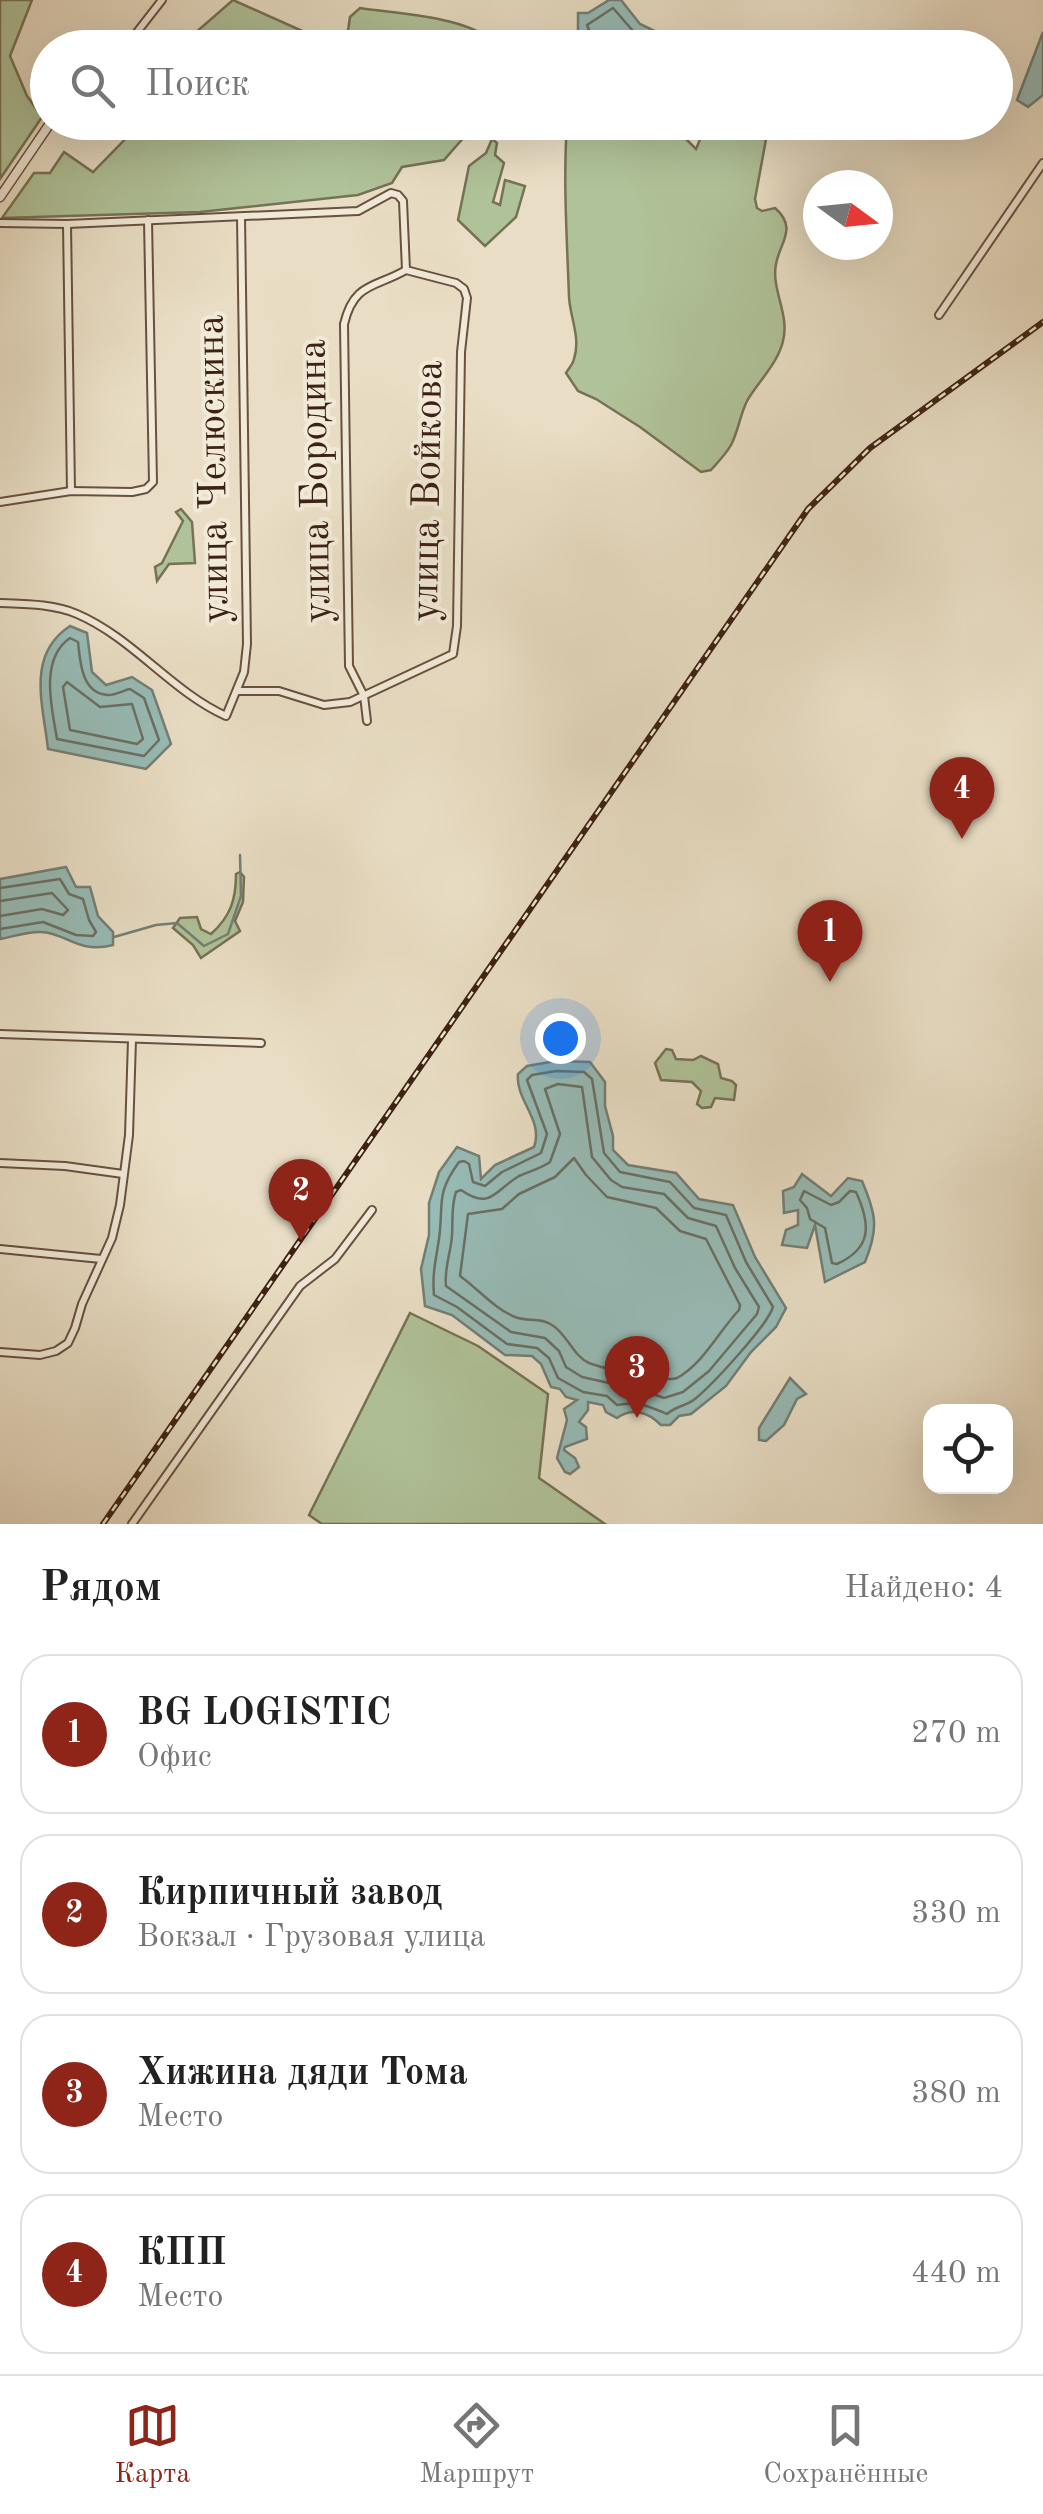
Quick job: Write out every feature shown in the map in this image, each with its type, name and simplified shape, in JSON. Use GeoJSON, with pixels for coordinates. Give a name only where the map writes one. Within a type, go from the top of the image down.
{"type":"FeatureCollection","features":[{"type":"Feature","properties":{"kind":"street"},"geometry":{"type":"LineString","coordinates":[[139,30],[162,0]]}},
{"type":"Feature","properties":{"kind":"street"},"geometry":{"type":"LineString","coordinates":[[0,197],[39,140]]}},
{"type":"Feature","properties":{"kind":"street"},"geometry":{"type":"LineString","coordinates":[[939,315],[1043,164]]}},
{"type":"Feature","properties":{"kind":"street"},"geometry":{"type":"LineString","coordinates":[[0,223],[67,224],[358,210],[391,193],[403,201],[406,270]]}},
{"type":"Feature","properties":{"kind":"street","name":"улица Челюскина"},"geometry":{"type":"LineString","coordinates":[[0,603],[45,606],[74,613],[100,626],[198,704],[226,716],[238,691],[247,644],[242,217]]}},
{"type":"Feature","properties":{"kind":"street"},"geometry":{"type":"LineString","coordinates":[[0,502],[71,490],[132,492],[153,482],[148,220]]}},
{"type":"Feature","properties":{"kind":"street"},"geometry":{"type":"LineString","coordinates":[[67,224],[71,490]]}},
{"type":"Feature","properties":{"kind":"street","name":"улица Войкова"},"geometry":{"type":"LineString","coordinates":[[364,696],[453,654],[457,626],[457,472],[466,298],[464,289],[456,283],[406,270]]}},
{"type":"Feature","properties":{"kind":"street","name":"улица Бородина"},"geometry":{"type":"LineString","coordinates":[[367,721],[364,696],[349,666],[344,324],[356,294],[406,270]]}},
{"type":"Feature","properties":{"kind":"street"},"geometry":{"type":"LineString","coordinates":[[238,691],[279,691],[324,705],[364,696]]}},
{"type":"Feature","properties":{"kind":"street"},"geometry":{"type":"LineString","coordinates":[[0,1034],[260,1042]]}},
{"type":"Feature","properties":{"kind":"street"},"geometry":{"type":"LineString","coordinates":[[0,1352],[56,1351],[68,1343],[75,1328],[112,1238],[128,1135],[132,1040]]}},
{"type":"Feature","properties":{"kind":"street"},"geometry":{"type":"LineString","coordinates":[[0,1163],[123,1174]]}},
{"type":"Feature","properties":{"kind":"street"},"geometry":{"type":"LineString","coordinates":[[132,1524],[300,1286],[334,1259],[372,1210]]}},
{"type":"Feature","properties":{"kind":"street"},"geometry":{"type":"LineString","coordinates":[[0,1249],[102,1259]]}},
{"type":"Feature","properties":{"kind":"green space"},"geometry":{"type":"Polygon","coordinates":[[[0,0],[32,0],[10,56],[30,100],[30,135],[0,179],[0,0]]]}},
{"type":"Feature","properties":{"kind":"green space"},"geometry":{"type":"Polygon","coordinates":[[[233,0],[300,30],[199,30],[233,0]]]}},
{"type":"Feature","properties":{"kind":"green space"},"geometry":{"type":"Polygon","coordinates":[[[360,8],[414,15],[474,30],[348,30],[350,17],[360,8]]]}},
{"type":"Feature","properties":{"kind":"green space"},"geometry":{"type":"Polygon","coordinates":[[[124,140],[462,140],[444,160],[402,167],[392,183],[358,195],[200,212],[2,218],[34,173],[50,173],[64,152],[93,172],[124,140]]]}},
{"type":"Feature","properties":{"kind":"green space"},"geometry":{"type":"Polygon","coordinates":[[[493,140],[497,143],[495,155],[504,163],[493,202],[500,205],[505,180],[525,186],[516,217],[485,246],[458,220],[469,166],[486,153],[493,140]]]}},
{"type":"Feature","properties":{"kind":"green space"},"geometry":{"type":"Polygon","coordinates":[[[566,140],[687,140],[696,149],[700,140],[766,140],[755,199],[757,208],[775,208],[785,222],[786,235],[775,274],[785,331],[772,365],[747,401],[731,445],[711,470],[701,472],[640,427],[578,391],[566,373],[576,343],[569,297],[566,140]]]}},
{"type":"Feature","properties":{"kind":"green space"},"geometry":{"type":"Polygon","coordinates":[[[181,509],[192,522],[195,563],[169,564],[157,581],[155,567],[162,563],[183,521],[176,512],[181,509]]]}},
{"type":"Feature","properties":{"kind":"green space"},"geometry":{"type":"Polygon","coordinates":[[[240,872],[244,877],[243,902],[235,921],[240,931],[201,958],[193,945],[173,928],[180,918],[197,917],[201,929],[211,934],[228,914],[236,874],[240,872]]]}},
{"type":"Feature","properties":{"kind":"green space"},"geometry":{"type":"Polygon","coordinates":[[[666,1049],[672,1050],[676,1059],[693,1060],[701,1056],[718,1064],[721,1078],[736,1085],[734,1100],[715,1098],[711,1107],[702,1108],[697,1104],[701,1091],[692,1082],[661,1080],[655,1063],[666,1049]]]}},
{"type":"Feature","properties":{"kind":"green space"},"geometry":{"type":"Polygon","coordinates":[[[410,1313],[478,1346],[548,1394],[539,1478],[605,1524],[322,1524],[309,1515],[410,1313]]]}},
{"type":"Feature","properties":{"kind":"water"},"geometry":{"type":"Polygon","coordinates":[[[609,0],[621,0],[640,24],[652,30],[578,30],[578,13],[588,13],[609,0]]]}},
{"type":"Feature","properties":{"kind":"water"},"geometry":{"type":"Polygon","coordinates":[[[1043,32],[1043,95],[1028,107],[1017,100],[1043,32]]]}},
{"type":"Feature","properties":{"kind":"water"},"geometry":{"type":"Polygon","coordinates":[[[70,626],[87,633],[92,672],[106,685],[132,677],[152,690],[171,744],[146,769],[48,749],[41,698],[42,666],[56,638],[70,626]]]}},
{"type":"Feature","properties":{"kind":"water"},"geometry":{"type":"Polygon","coordinates":[[[66,867],[76,887],[90,887],[98,916],[113,932],[113,945],[90,947],[41,932],[0,939],[0,879],[66,867]]]}},
{"type":"Feature","properties":{"kind":"water"},"geometry":{"type":"Polygon","coordinates":[[[556,1061],[590,1062],[605,1082],[613,1150],[628,1165],[676,1173],[699,1199],[733,1205],[755,1257],[786,1308],[776,1327],[726,1386],[670,1425],[661,1425],[640,1412],[617,1418],[606,1412],[603,1405],[588,1402],[588,1410],[579,1422],[586,1427],[587,1439],[564,1450],[579,1467],[570,1474],[557,1458],[567,1420],[564,1409],[577,1400],[551,1387],[541,1364],[532,1356],[505,1355],[452,1315],[425,1306],[421,1269],[429,1235],[429,1203],[439,1172],[457,1147],[479,1156],[481,1179],[495,1165],[534,1147],[535,1128],[518,1074],[527,1066],[556,1061]]]}},
{"type":"Feature","properties":{"kind":"water"},"geometry":{"type":"Polygon","coordinates":[[[802,1174],[831,1196],[848,1178],[862,1181],[873,1212],[874,1230],[865,1262],[825,1282],[815,1225],[807,1248],[782,1245],[786,1230],[798,1225],[798,1210],[784,1213],[783,1191],[794,1187],[802,1174]]]}},
{"type":"Feature","properties":{"kind":"water"},"geometry":{"type":"Polygon","coordinates":[[[790,1378],[806,1394],[797,1399],[784,1425],[766,1441],[759,1440],[759,1428],[790,1378]]]}},
{"type":"Feature","properties":{"kind":"waterway"},"geometry":{"type":"LineString","coordinates":[[114,937],[177,923],[204,946],[228,934],[241,896],[240,855]]}},
{"type":"Feature","properties":{"kind":"railway"},"geometry":{"type":"LineString","coordinates":[[103,1524],[808,509],[870,448],[1043,322]]}},
{"type":"Feature","properties":{"kind":"place","name":"КПП"},"geometry":{"type":"Point","coordinates":[962,839]}},
{"type":"Feature","properties":{"kind":"place","name":"BG LOGISTIC"},"geometry":{"type":"Point","coordinates":[830,982]}},
{"type":"Feature","properties":{"kind":"place","name":"Кирпичный завод"},"geometry":{"type":"Point","coordinates":[301,1241]}},
{"type":"Feature","properties":{"kind":"place","name":"Хижина дяди Тома"},"geometry":{"type":"Point","coordinates":[637,1418]}}]}
